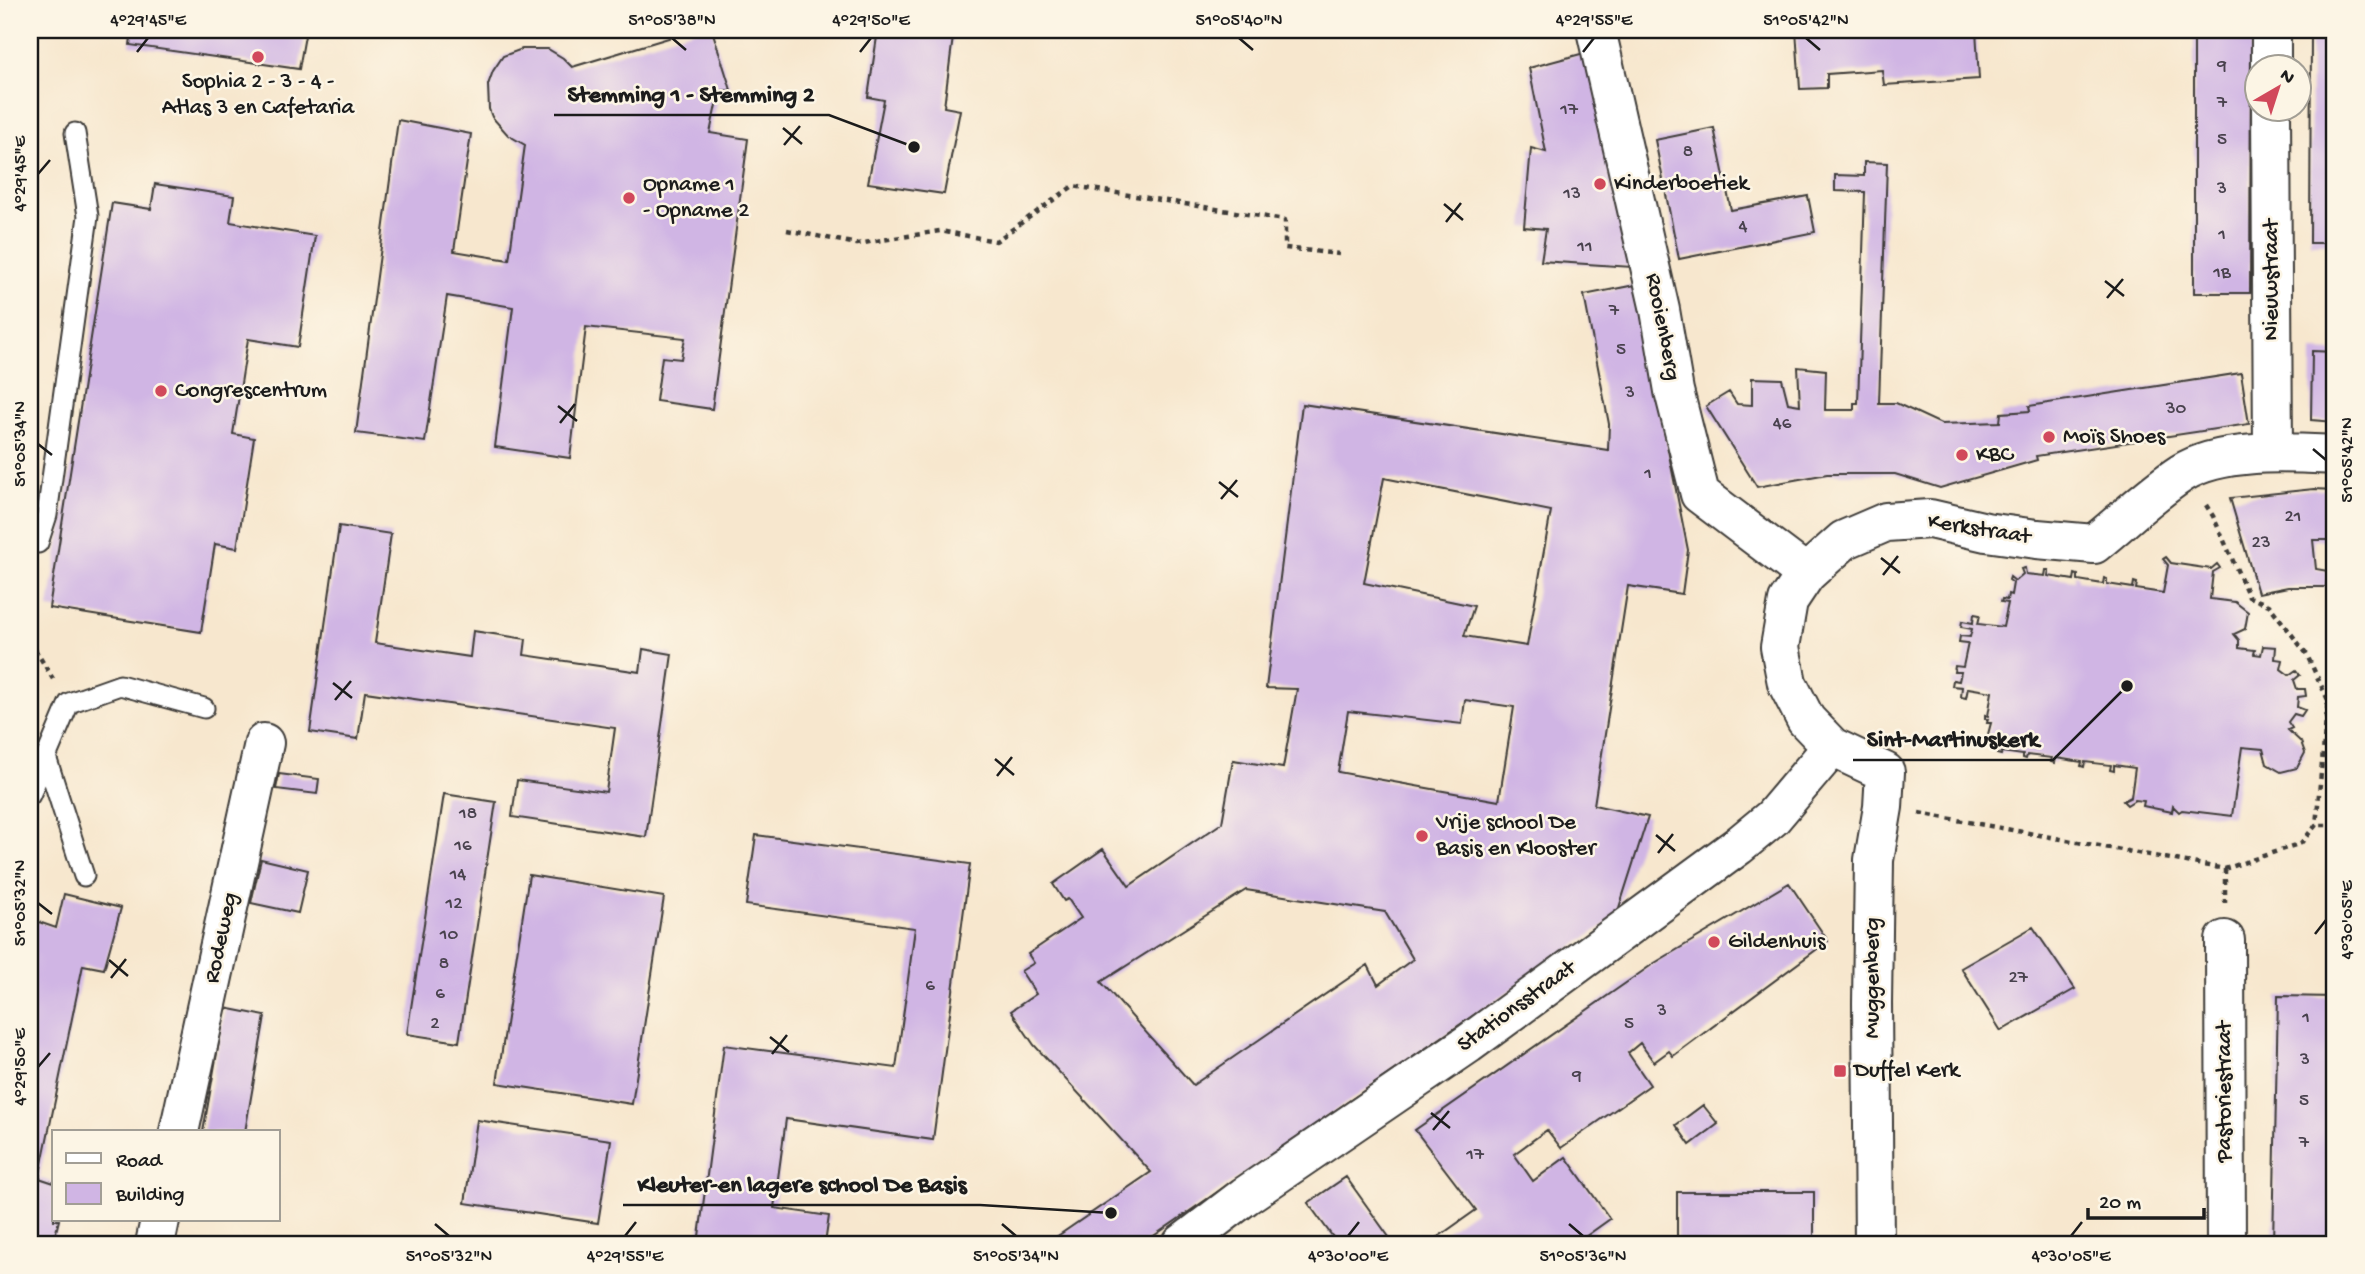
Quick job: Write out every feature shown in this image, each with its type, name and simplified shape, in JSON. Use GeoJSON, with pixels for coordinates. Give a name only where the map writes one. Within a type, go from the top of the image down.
{"type":"FeatureCollection","features":[{"type":"Feature","properties":{"kind":"street","name":"Rooienberg"},"geometry":{"type":"LineString","coordinates":[[1596,30],[1660,310],[1674,391],[1700,494],[1806,573]]}},
{"type":"Feature","properties":{"kind":"street"},"geometry":{"type":"LineString","coordinates":[[2271,30],[2271,52]]}},
{"type":"Feature","properties":{"kind":"street","name":"Nieuwstraat"},"geometry":{"type":"LineString","coordinates":[[2271,122],[2273,452]]}},
{"type":"Feature","properties":{"kind":"street","name":"Kerkstraat"},"geometry":{"type":"LineString","coordinates":[[1832,747],[1806,720],[1787,682],[1780,647],[1788,601],[1806,573],[1844,540],[1886,522],[1930,519],[2011,536],[2094,544],[2184,472],[2221,458],[2273,452],[2335,455]]}},
{"type":"Feature","properties":{"kind":"street","name":"Rodeweg"},"geometry":{"type":"LineString","coordinates":[[179,1130],[264,743]]}},
{"type":"Feature","properties":{"kind":"street","name":"Muggenberg"},"geometry":{"type":"LineString","coordinates":[[1832,747],[1885,772],[1874,873],[1874,1244]]}},
{"type":"Feature","properties":{"kind":"street","name":"Stationsstraat"},"geometry":{"type":"LineString","coordinates":[[1181,1244],[1245,1196],[1468,1044],[1738,846],[1772,818],[1832,747]]}},
{"type":"Feature","properties":{"kind":"street","name":"Pastoriestraat"},"geometry":{"type":"LineString","coordinates":[[2225,940],[2225,1244]]}},
{"type":"Feature","properties":{"kind":"street"},"geometry":{"type":"LineString","coordinates":[[155,1244],[160,1222]]}},
{"type":"Feature","properties":{"kind":"lane"},"geometry":{"type":"LineString","coordinates":[[38,543],[38,515],[88,216],[75,133]]}},
{"type":"Feature","properties":{"kind":"lane"},"geometry":{"type":"LineString","coordinates":[[30,795],[69,703],[120,685],[204,708]]}},
{"type":"Feature","properties":{"kind":"lane"},"geometry":{"type":"LineString","coordinates":[[46,757],[84,876]]}},
{"type":"Feature","properties":{"kind":"path"},"geometry":{"type":"LineString","coordinates":[[787,230],[857,244],[940,231],[996,242],[1073,186],[1285,220],[1285,248],[1339,254]]}},
{"type":"Feature","properties":{"kind":"path"},"geometry":{"type":"LineString","coordinates":[[1883,807],[2225,869],[2301,843],[2316,825],[2328,699],[2306,653],[2269,605],[2249,597],[2213,516],[2184,472]]}},
{"type":"Feature","properties":{"kind":"path"},"geometry":{"type":"LineString","coordinates":[[30,641],[69,703]]}},
{"type":"Feature","properties":{"kind":"path"},"geometry":{"type":"LineString","coordinates":[[2316,825],[2335,825]]}},
{"type":"Feature","properties":{"kind":"building","name":"Sophia 2 - 3 - 4 - Atlas 3 en Cafetaria"},"geometry":{"type":"Polygon","coordinates":[[[132,30],[306,30],[299,69],[130,45],[132,30]]]}},
{"type":"Feature","properties":{"kind":"building","name":"Opname 1 - Opname 2"},"geometry":{"type":"Polygon","coordinates":[[[695,30],[712,30],[731,90],[719,91],[710,133],[748,139],[712,409],[656,401],[662,357],[681,359],[685,338],[586,327],[570,458],[495,447],[513,307],[447,296],[425,442],[356,433],[398,120],[471,134],[454,251],[509,260],[525,145],[508,135],[492,117],[489,109],[488,85],[503,56],[522,49],[548,49],[572,67],[695,30]]]}},
{"type":"Feature","properties":{"kind":"building"},"geometry":{"type":"Polygon","coordinates":[[[878,30],[975,30],[953,37],[944,107],[960,110],[944,194],[868,183],[884,100],[868,97],[878,30]]]}},
{"type":"Feature","properties":{"kind":"building"},"geometry":{"type":"Polygon","coordinates":[[[1796,30],[1976,30],[1979,79],[1884,85],[1882,70],[1827,74],[1827,88],[1800,89],[1796,30]]]}},
{"type":"Feature","properties":{"kind":"building"},"geometry":{"type":"Polygon","coordinates":[[[2194,30],[2251,30],[2251,52],[2242,52],[2242,122],[2251,122],[2250,293],[2194,293],[2194,30]]]}},
{"type":"Feature","properties":{"kind":"building"},"geometry":{"type":"Polygon","coordinates":[[[2311,30],[2335,30],[2335,243],[2310,243],[2311,30]]]}},
{"type":"Feature","properties":{"kind":"building"},"geometry":{"type":"Polygon","coordinates":[[[1588,52],[1632,267],[1541,261],[1546,229],[1524,227],[1531,148],[1546,152],[1529,68],[1588,52]]]}},
{"type":"Feature","properties":{"kind":"building"},"geometry":{"type":"Polygon","coordinates":[[[1714,128],[1731,210],[1808,196],[1815,232],[1679,259],[1655,140],[1714,128]]]}},
{"type":"Feature","properties":{"kind":"building"},"geometry":{"type":"Polygon","coordinates":[[[1864,162],[1887,163],[1879,403],[1896,403],[1941,424],[2000,422],[2001,413],[2030,411],[2029,406],[2241,373],[2249,424],[2036,456],[2037,460],[1940,488],[1895,474],[1827,474],[1757,487],[1706,406],[1729,392],[1737,404],[1752,405],[1752,378],[1782,379],[1788,403],[1800,405],[1798,367],[1826,370],[1825,410],[1854,410],[1854,403],[1858,403],[1865,192],[1835,191],[1835,175],[1864,176],[1864,162]]]}},
{"type":"Feature","properties":{"kind":"building","name":"Congrescentrum"},"geometry":{"type":"Polygon","coordinates":[[[155,184],[234,196],[230,222],[315,236],[298,347],[248,339],[233,434],[254,438],[237,548],[215,544],[201,632],[49,608],[112,203],[151,209],[155,184]]]}},
{"type":"Feature","properties":{"kind":"building","name":"Vrije school De Basis en Klooster"},"geometry":{"type":"Polygon","coordinates":[[[1635,285],[1688,550],[1682,594],[1628,586],[1594,805],[1648,817],[1616,917],[1142,1244],[1046,1244],[1151,1172],[1034,1045],[1011,1011],[1036,994],[1021,971],[1034,963],[1028,954],[1081,918],[1068,899],[1064,901],[1053,884],[1103,849],[1129,886],[1222,823],[1233,760],[1283,768],[1297,689],[1266,688],[1302,404],[1608,450],[1609,424],[1584,295],[1635,285]],[[1384,478],[1364,583],[1474,606],[1464,636],[1527,646],[1551,511],[1384,478]],[[1465,700],[1462,724],[1348,711],[1338,772],[1499,801],[1514,707],[1465,700]],[[1246,890],[1101,982],[1193,1085],[1368,965],[1378,985],[1413,959],[1385,912],[1246,890]]]}},
{"type":"Feature","properties":{"kind":"building"},"geometry":{"type":"Polygon","coordinates":[[[2312,351],[2335,352],[2335,422],[2311,420],[2312,351]]]}},
{"type":"Feature","properties":{"kind":"building"},"geometry":{"type":"Polygon","coordinates":[[[2314,489],[2335,490],[2335,540],[2313,540],[2316,569],[2328,571],[2326,587],[2288,587],[2258,593],[2230,498],[2314,489]]]}},
{"type":"Feature","properties":{"kind":"building"},"geometry":{"type":"Polygon","coordinates":[[[339,526],[391,534],[375,643],[470,657],[473,631],[526,639],[524,655],[640,672],[643,649],[672,654],[646,837],[512,817],[517,780],[606,792],[615,728],[365,692],[358,739],[310,732],[339,526]]]}},
{"type":"Feature","properties":{"kind":"building"},"geometry":{"type":"Polygon","coordinates":[[[2166,557],[2171,563],[2211,569],[2217,564],[2220,568],[2213,572],[2210,599],[2235,602],[2248,612],[2245,629],[2234,634],[2239,640],[2239,648],[2255,650],[2254,654],[2261,655],[2263,646],[2276,647],[2275,659],[2283,660],[2281,669],[2289,675],[2296,670],[2300,675],[2294,680],[2297,689],[2305,689],[2306,696],[2298,697],[2297,707],[2305,710],[2301,716],[2294,714],[2288,722],[2292,728],[2288,730],[2301,742],[2305,753],[2297,768],[2281,772],[2267,764],[2263,749],[2242,747],[2232,816],[2182,810],[2179,812],[2173,806],[2172,812],[2143,806],[2144,801],[2135,800],[2127,805],[2123,801],[2131,797],[2135,768],[2114,765],[2114,771],[2110,770],[2111,765],[2085,762],[2084,767],[2081,766],[2082,762],[2056,758],[2055,763],[2051,762],[2052,758],[2027,755],[2026,759],[2023,755],[2002,752],[2001,755],[1997,754],[1998,751],[1987,738],[1991,723],[1987,723],[1988,719],[1985,719],[1985,715],[1988,716],[1992,692],[1968,688],[1966,698],[1961,697],[1962,687],[1952,686],[1953,680],[1959,681],[1961,672],[1954,672],[1955,666],[1963,667],[1968,643],[1959,642],[1960,636],[1970,637],[1972,629],[1961,627],[1962,621],[1973,623],[1974,614],[1980,615],[1978,624],[2003,627],[2008,603],[2001,602],[2002,599],[2007,600],[2008,594],[2011,595],[2013,583],[2009,580],[2010,577],[2015,581],[2023,574],[2021,569],[2025,568],[2026,574],[2045,576],[2046,570],[2049,570],[2048,576],[2074,580],[2075,574],[2078,575],[2078,580],[2103,584],[2104,578],[2107,579],[2107,584],[2133,588],[2134,582],[2137,583],[2136,589],[2163,593],[2168,565],[2163,559],[2166,557]]]}},
{"type":"Feature","properties":{"kind":"building"},"geometry":{"type":"Polygon","coordinates":[[[279,774],[319,779],[317,794],[276,789],[279,774]]]}},
{"type":"Feature","properties":{"kind":"building"},"geometry":{"type":"Polygon","coordinates":[[[444,794],[496,802],[459,1042],[407,1034],[444,794]]]}},
{"type":"Feature","properties":{"kind":"building"},"geometry":{"type":"Polygon","coordinates":[[[756,835],[970,864],[933,1140],[786,1119],[774,1208],[829,1216],[825,1244],[698,1244],[724,1045],[896,1068],[915,928],[746,905],[756,835]]]}},
{"type":"Feature","properties":{"kind":"building"},"geometry":{"type":"Polygon","coordinates":[[[261,859],[308,870],[298,913],[251,903],[261,859]]]}},
{"type":"Feature","properties":{"kind":"building"},"geometry":{"type":"Polygon","coordinates":[[[529,875],[664,897],[632,1104],[497,1083],[529,875]]]}},
{"type":"Feature","properties":{"kind":"building"},"geometry":{"type":"Polygon","coordinates":[[[1789,883],[1828,941],[1673,1056],[1669,1051],[1654,1062],[1640,1043],[1628,1053],[1650,1085],[1561,1148],[1547,1130],[1514,1154],[1533,1181],[1566,1157],[1610,1219],[1575,1244],[1428,1244],[1476,1210],[1415,1130],[1653,964],[1789,883]]]}},
{"type":"Feature","properties":{"kind":"building"},"geometry":{"type":"Polygon","coordinates":[[[64,894],[121,908],[104,969],[83,965],[39,1178],[52,1182],[52,1222],[58,1222],[53,1244],[41,1244],[30,1242],[30,919],[56,928],[64,894]]]}},
{"type":"Feature","properties":{"kind":"building"},"geometry":{"type":"Polygon","coordinates":[[[2033,927],[2075,989],[2001,1031],[1961,968],[2033,927]]]}},
{"type":"Feature","properties":{"kind":"building"},"geometry":{"type":"Polygon","coordinates":[[[2278,996],[2335,997],[2331,1244],[2273,1244],[2278,996]]]}},
{"type":"Feature","properties":{"kind":"building"},"geometry":{"type":"Polygon","coordinates":[[[225,1008],[265,1016],[245,1130],[203,1130],[225,1008]]]}},
{"type":"Feature","properties":{"kind":"building"},"geometry":{"type":"Polygon","coordinates":[[[1703,1105],[1718,1124],[1690,1145],[1676,1125],[1703,1105]]]}},
{"type":"Feature","properties":{"kind":"building"},"geometry":{"type":"Polygon","coordinates":[[[477,1120],[611,1140],[598,1223],[465,1203],[477,1120]]]}},
{"type":"Feature","properties":{"kind":"building"},"geometry":{"type":"Polygon","coordinates":[[[1346,1177],[1394,1244],[1338,1244],[1308,1203],[1346,1177]]]}},
{"type":"Feature","properties":{"kind":"building"},"geometry":{"type":"Polygon","coordinates":[[[1677,1192],[1814,1192],[1814,1244],[1677,1244],[1677,1192]]]}},
{"type":"Feature","properties":{"kind":"place","name":"Sophia 2 - 3 - 4 - Atlas 3 en Cafetaria"},"geometry":{"type":"Point","coordinates":[258,57]}},
{"type":"Feature","properties":{"kind":"place","name":"Stemming 1 - Stemming 2"},"geometry":{"type":"Point","coordinates":[914,147]}},
{"type":"Feature","properties":{"kind":"place","name":"Kinderboetiek"},"geometry":{"type":"Point","coordinates":[1600,184]}},
{"type":"Feature","properties":{"kind":"place","name":"Opname 1 - Opname 2"},"geometry":{"type":"Point","coordinates":[629,198]}},
{"type":"Feature","properties":{"kind":"place","name":"Congrescentrum"},"geometry":{"type":"Point","coordinates":[161,391]}},
{"type":"Feature","properties":{"kind":"place","name":"Moïs Shoes"},"geometry":{"type":"Point","coordinates":[2049,437]}},
{"type":"Feature","properties":{"kind":"place","name":"KBC"},"geometry":{"type":"Point","coordinates":[1962,455]}},
{"type":"Feature","properties":{"kind":"place","name":"Sint-Martinuskerk"},"geometry":{"type":"Point","coordinates":[2127,686]}},
{"type":"Feature","properties":{"kind":"place","name":"Vrije school De Basis en Klooster"},"geometry":{"type":"Point","coordinates":[1422,836]}},
{"type":"Feature","properties":{"kind":"place","name":"Gildenhuis"},"geometry":{"type":"Point","coordinates":[1714,942]}},
{"type":"Feature","properties":{"kind":"place","name":"Duffel Kerk"},"geometry":{"type":"Point","coordinates":[1840,1071]}},
{"type":"Feature","properties":{"kind":"place","name":"Kleuter-en lagere school De Basis"},"geometry":{"type":"Point","coordinates":[1111,1213]}}]}
